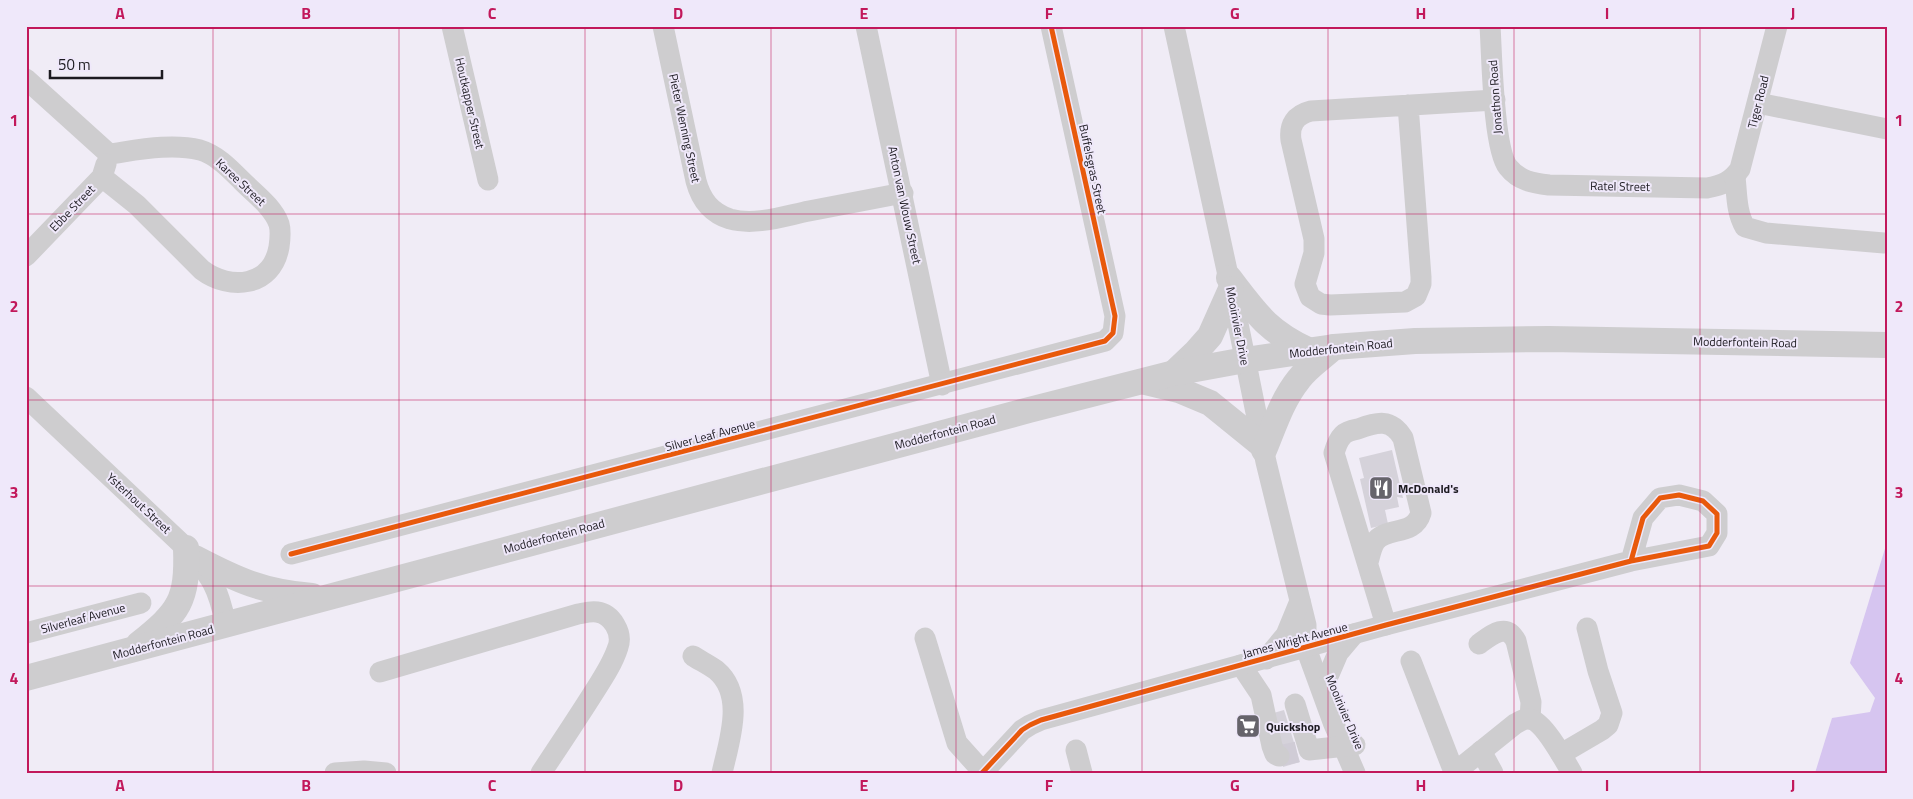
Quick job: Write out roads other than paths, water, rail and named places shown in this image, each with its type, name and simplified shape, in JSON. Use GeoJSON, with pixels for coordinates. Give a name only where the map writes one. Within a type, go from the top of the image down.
{"type":"FeatureCollection","features":[{"type":"Feature","properties":{"kind":"main road"},"geometry":{"type":"LineString","coordinates":[[1174,372],[1210,336],[1230,283],[1269,327],[1280,336],[1308,350]]}},
{"type":"Feature","properties":{"kind":"main road","name":"Modderfontein Road"},"geometry":{"type":"LineString","coordinates":[[26,678],[1174,372],[1308,350],[1415,341],[1531,339],[1887,345]]}},
{"type":"Feature","properties":{"kind":"main road"},"geometry":{"type":"LineString","coordinates":[[1143,381],[1179,390],[1210,403],[1263,448],[1291,389],[1300,377],[1334,347]]}},
{"type":"Feature","properties":{"kind":"main road"},"geometry":{"type":"LineString","coordinates":[[133,650],[170,618],[178,606],[186,582],[191,553],[231,576],[264,589],[294,595],[328,598]]}},
{"type":"Feature","properties":{"kind":"street","name":"Houtkapper Street"},"geometry":{"type":"LineString","coordinates":[[452,26],[488,180]]}},
{"type":"Feature","properties":{"kind":"street","name":"Pieter Wenning Street"},"geometry":{"type":"LineString","coordinates":[[663,26],[698,187],[704,202],[711,209],[731,219],[757,221],[903,193]]}},
{"type":"Feature","properties":{"kind":"street","name":"Anton van Wouw Street"},"geometry":{"type":"LineString","coordinates":[[866,26],[903,193],[942,385]]}},
{"type":"Feature","properties":{"kind":"street","name":"Buffelsgras Street"},"geometry":{"type":"LineString","coordinates":[[1051,26],[1115,316]]}},
{"type":"Feature","properties":{"kind":"street","name":"Mooirivier Drive"},"geometry":{"type":"LineString","coordinates":[[1174,26],[1230,283],[1263,448],[1300,601],[1312,646],[1350,745],[1355,773]]}},
{"type":"Feature","properties":{"kind":"street","name":"Jonathon Road"},"geometry":{"type":"LineString","coordinates":[[1490,26],[1499,148],[1507,166]]}},
{"type":"Feature","properties":{"kind":"street","name":"Tiger Road"},"geometry":{"type":"LineString","coordinates":[[1735,177],[1744,158],[1777,26]]}},
{"type":"Feature","properties":{"kind":"street"},"geometry":{"type":"LineString","coordinates":[[26,79],[109,154]]}},
{"type":"Feature","properties":{"kind":"street"},"geometry":{"type":"LineString","coordinates":[[1408,105],[1421,284],[1416,296],[1405,302],[1397,303],[1321,304],[1310,297],[1307,291],[1306,278],[1315,247],[1291,140],[1291,127],[1298,116],[1311,111],[1408,105],[1495,100]]}},
{"type":"Feature","properties":{"kind":"street"},"geometry":{"type":"LineString","coordinates":[[1758,103],[1887,129]]}},
{"type":"Feature","properties":{"kind":"street","name":"Karee Street"},"geometry":{"type":"LineString","coordinates":[[102,177],[126,195],[212,278],[231,283],[248,282],[264,274],[272,265],[278,251],[280,226],[260,199],[222,162],[212,155],[190,148],[166,148],[109,154]]}},
{"type":"Feature","properties":{"kind":"street","name":"Ebbe Street"},"geometry":{"type":"LineString","coordinates":[[26,256],[102,177],[109,154]]}},
{"type":"Feature","properties":{"kind":"street","name":"Ratel Street"},"geometry":{"type":"LineString","coordinates":[[1507,166],[1522,180],[1533,184],[1549,185],[1707,188],[1727,183],[1735,177]]}},
{"type":"Feature","properties":{"kind":"street"},"geometry":{"type":"LineString","coordinates":[[1735,177],[1738,210],[1745,227],[1766,232],[1884,243]]}},
{"type":"Feature","properties":{"kind":"street","name":"Silver Leaf Avenue"},"geometry":{"type":"LineString","coordinates":[[291,554],[1101,343],[1113,332],[1115,316]]}},
{"type":"Feature","properties":{"kind":"street","name":"Ysterhout Street"},"geometry":{"type":"LineString","coordinates":[[26,397],[191,553],[212,578],[219,593],[226,625]]}},
{"type":"Feature","properties":{"kind":"street"},"geometry":{"type":"LineString","coordinates":[[1368,562],[1372,547],[1379,538],[1412,526],[1417,522],[1421,513],[1403,438],[1399,430],[1385,423],[1370,424],[1346,432],[1337,443],[1334,453],[1386,625]]}},
{"type":"Feature","properties":{"kind":"street","name":"James Wright Avenue"},"geometry":{"type":"LineString","coordinates":[[982,772],[1013,739],[1030,725],[1055,715],[1631,561]]}},
{"type":"Feature","properties":{"kind":"street"},"geometry":{"type":"LineString","coordinates":[[1300,601],[1286,634],[1271,658],[1291,661],[1327,687]]}},
{"type":"Feature","properties":{"kind":"street","name":"Silverleaf Avenue"},"geometry":{"type":"LineString","coordinates":[[26,633],[141,603]]}},
{"type":"Feature","properties":{"kind":"street"},"geometry":{"type":"LineString","coordinates":[[380,672],[578,614],[598,612],[605,615],[614,622],[618,633],[619,645],[614,657],[580,713],[541,773]]}},
{"type":"Feature","properties":{"kind":"street"},"geometry":{"type":"LineString","coordinates":[[1561,754],[1602,730],[1608,725],[1612,713],[1598,671],[1587,628]]}},
{"type":"Feature","properties":{"kind":"street"},"geometry":{"type":"LineString","coordinates":[[1479,644],[1499,631],[1503,630],[1514,635],[1531,702],[1530,719]]}},
{"type":"Feature","properties":{"kind":"street"},"geometry":{"type":"LineString","coordinates":[[1266,712],[1295,704],[1327,687],[1338,653],[1354,634]]}},
{"type":"Feature","properties":{"kind":"street"},"geometry":{"type":"LineString","coordinates":[[925,638],[956,743],[982,772]]}},
{"type":"Feature","properties":{"kind":"street"},"geometry":{"type":"LineString","coordinates":[[693,656],[717,671],[725,680],[733,704],[732,722],[722,773]]}},
{"type":"Feature","properties":{"kind":"street"},"geometry":{"type":"LineString","coordinates":[[1411,661],[1454,773],[1514,724],[1530,719],[1544,729],[1572,773]]}},
{"type":"Feature","properties":{"kind":"street"},"geometry":{"type":"LineString","coordinates":[[1241,665],[1261,695],[1275,754],[1350,745]]}},
{"type":"Feature","properties":{"kind":"street"},"geometry":{"type":"LineString","coordinates":[[1295,704],[1295,752]]}},
{"type":"Feature","properties":{"kind":"street","name":"Mooirivier Drive"},"geometry":{"type":"LineString","coordinates":[[1350,745],[1371,773]]}},
{"type":"Feature","properties":{"kind":"street"},"geometry":{"type":"LineString","coordinates":[[1076,750],[1082,773]]}},
{"type":"Feature","properties":{"kind":"street"},"geometry":{"type":"LineString","coordinates":[[1481,751],[1493,773]]}},
{"type":"Feature","properties":{"kind":"street"},"geometry":{"type":"LineString","coordinates":[[335,773],[364,771],[386,773]]}},
{"type":"Feature","properties":{"kind":"tunnel"},"geometry":{"type":"LineString","coordinates":[[1279,756],[1297,752]]}},
{"type":"Feature","properties":{"kind":"place","name":"McDonald's"},"geometry":{"type":"Point","coordinates":[1381,488]}},
{"type":"Feature","properties":{"kind":"place","name":"Quickshop"},"geometry":{"type":"Point","coordinates":[1248,726]}}]}
